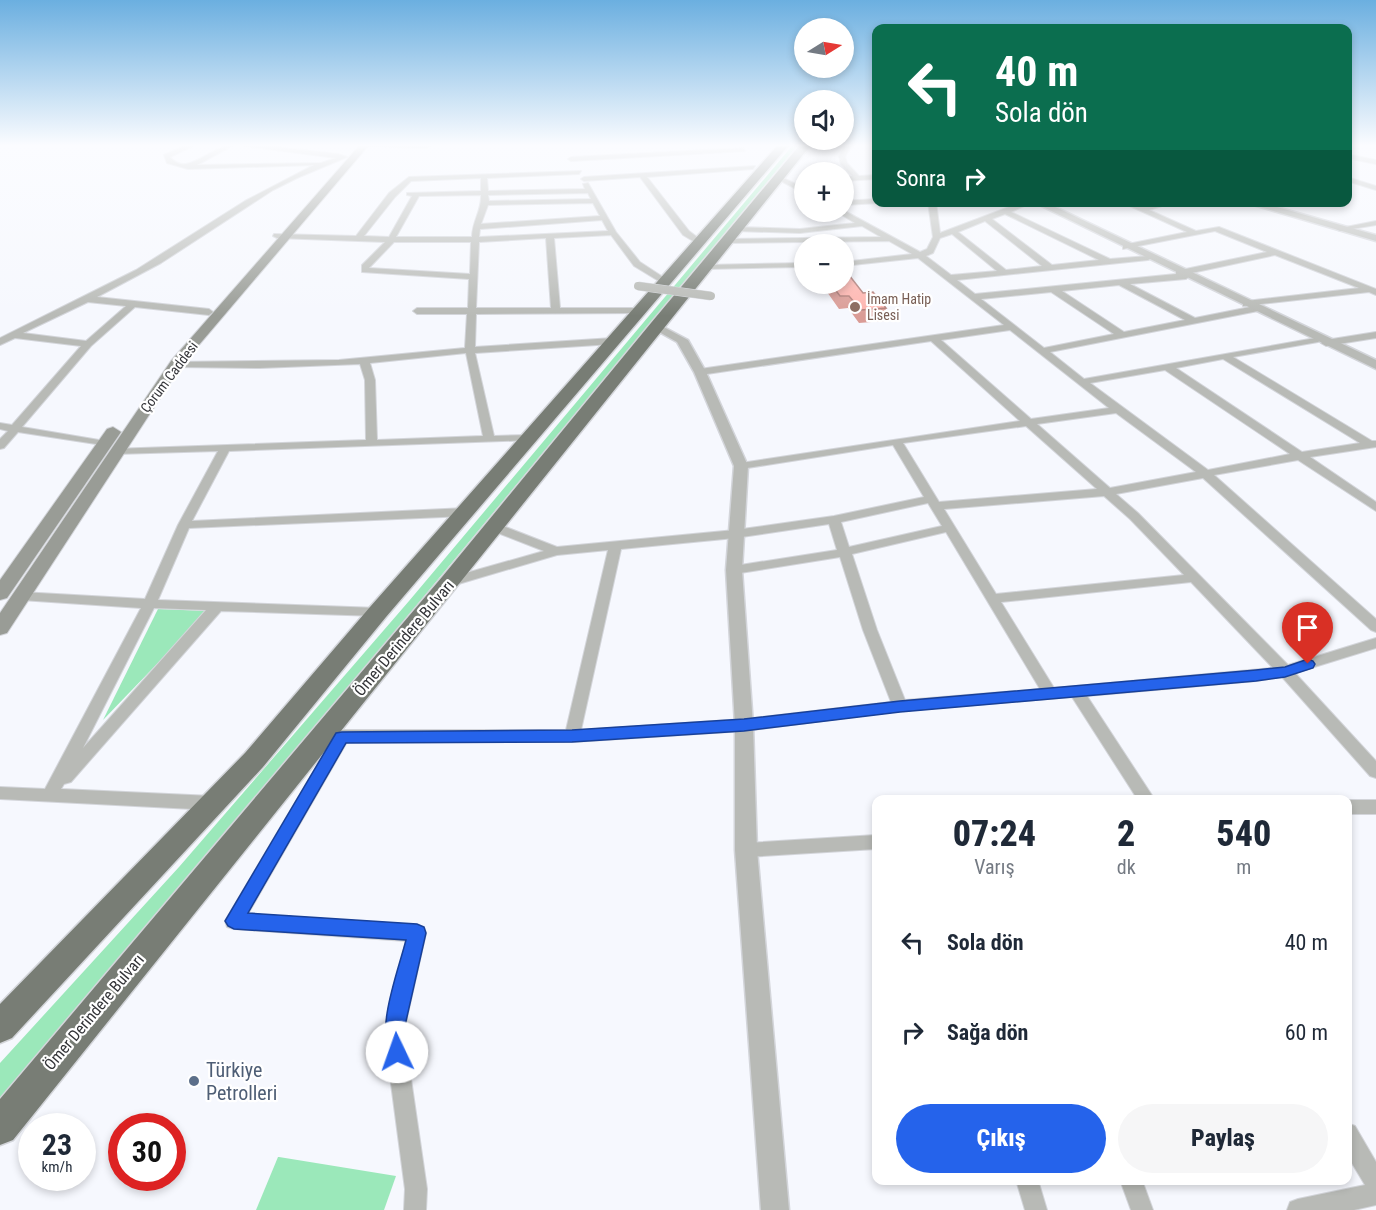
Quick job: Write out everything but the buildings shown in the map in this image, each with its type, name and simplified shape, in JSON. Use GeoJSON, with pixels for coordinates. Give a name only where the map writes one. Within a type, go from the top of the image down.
{"type":"FeatureCollection","features":[{"type":"Feature","properties":{"kind":"highway","name":"Ömer Derindere Bulvarı"},"geometry":{"type":"LineString","coordinates":[[0,1127],[332,737],[494,527],[648,318],[664,281],[698,242],[740,202]]}},
{"type":"Feature","properties":{"kind":"highway","name":"Ömer Derindere Bulvarı"},"geometry":{"type":"LineString","coordinates":[[0,1027],[254,760],[378,612],[613,341],[648,318],[706,267],[731,235],[752,202]]}},
{"type":"Feature","properties":{"kind":"main road","name":"Çorum Caddesi"},"geometry":{"type":"LineString","coordinates":[[0,594],[176,364],[312,202]]}},
{"type":"Feature","properties":{"kind":"main road","name":"Çorum Caddesi"},"geometry":{"type":"LineString","coordinates":[[0,628],[164,362],[283,236]]}},
{"type":"Feature","properties":{"kind":"street"},"geometry":{"type":"LineString","coordinates":[[0,342],[157,262],[248,202]]}},
{"type":"Feature","properties":{"kind":"street"},"geometry":{"type":"LineString","coordinates":[[358,239],[386,202]]}},
{"type":"Feature","properties":{"kind":"street"},"geometry":{"type":"LineString","coordinates":[[412,202],[391,240],[365,267],[365,270],[474,278]]}},
{"type":"Feature","properties":{"kind":"street"},"geometry":{"type":"LineString","coordinates":[[484,202],[476,227],[470,350],[489,439]]}},
{"type":"Feature","properties":{"kind":"street"},"geometry":{"type":"LineString","coordinates":[[596,202],[613,233],[637,264],[664,281]]}},
{"type":"Feature","properties":{"kind":"street"},"geometry":{"type":"LineString","coordinates":[[663,202],[686,233],[698,242]]}},
{"type":"Feature","properties":{"kind":"street"},"geometry":{"type":"LineString","coordinates":[[854,264],[920,255],[930,251],[937,237],[933,207]]}},
{"type":"Feature","properties":{"kind":"street"},"geometry":{"type":"LineString","coordinates":[[937,237],[1018,207]]}},
{"type":"Feature","properties":{"kind":"street"},"geometry":{"type":"LineString","coordinates":[[1047,207],[1148,258],[1376,365]]}},
{"type":"Feature","properties":{"kind":"street"},"geometry":{"type":"LineString","coordinates":[[1135,207],[1193,232]]}},
{"type":"Feature","properties":{"kind":"street"},"geometry":{"type":"LineString","coordinates":[[1142,210],[1153,207]]}},
{"type":"Feature","properties":{"kind":"street"},"geometry":{"type":"LineString","coordinates":[[1264,207],[1376,238]]}},
{"type":"Feature","properties":{"kind":"street"},"geometry":{"type":"LineString","coordinates":[[1006,212],[1109,262]]}},
{"type":"Feature","properties":{"kind":"street"},"geometry":{"type":"LineString","coordinates":[[476,227],[604,218]]}},
{"type":"Feature","properties":{"kind":"street"},"geometry":{"type":"LineString","coordinates":[[854,219],[920,255],[1118,410],[1206,474],[1376,627]]}},
{"type":"Feature","properties":{"kind":"street"},"geometry":{"type":"LineString","coordinates":[[987,219],[1050,268]]}},
{"type":"Feature","properties":{"kind":"street"},"geometry":{"type":"LineString","coordinates":[[1340,229],[1376,223]]}},
{"type":"Feature","properties":{"kind":"street"},"geometry":{"type":"LineString","coordinates":[[731,235],[864,224]]}},
{"type":"Feature","properties":{"kind":"street"},"geometry":{"type":"LineString","coordinates":[[1126,247],[1216,229],[1374,290]]}},
{"type":"Feature","properties":{"kind":"street"},"geometry":{"type":"LineString","coordinates":[[953,231],[1005,273]]}},
{"type":"Feature","properties":{"kind":"street"},"geometry":{"type":"LineString","coordinates":[[283,236],[391,240],[613,233]]}},
{"type":"Feature","properties":{"kind":"street"},"geometry":{"type":"LineString","coordinates":[[731,235],[777,242],[890,238]]}},
{"type":"Feature","properties":{"kind":"street"},"geometry":{"type":"LineString","coordinates":[[550,236],[556,310]]}},
{"type":"Feature","properties":{"kind":"street"},"geometry":{"type":"LineString","coordinates":[[973,297],[1183,274],[1277,252]]}},
{"type":"Feature","properties":{"kind":"street"},"geometry":{"type":"LineString","coordinates":[[950,278],[1148,258]]}},
{"type":"Feature","properties":{"kind":"street"},"geometry":{"type":"LineString","coordinates":[[706,267],[794,265]]}},
{"type":"Feature","properties":{"kind":"street"},"geometry":{"type":"LineString","coordinates":[[1120,282],[1194,321]]}},
{"type":"Feature","properties":{"kind":"street"},"geometry":{"type":"LineString","coordinates":[[638,286],[711,296]]}},
{"type":"Feature","properties":{"kind":"street"},"geometry":{"type":"LineString","coordinates":[[1053,289],[1122,335]]}},
{"type":"Feature","properties":{"kind":"street"},"geometry":{"type":"LineString","coordinates":[[1042,351],[1194,321],[1251,307],[1374,290]]}},
{"type":"Feature","properties":{"kind":"street"},"geometry":{"type":"LineString","coordinates":[[87,299],[209,312]]}},
{"type":"Feature","properties":{"kind":"street"},"geometry":{"type":"LineString","coordinates":[[0,446],[88,344],[133,304]]}},
{"type":"Feature","properties":{"kind":"street"},"geometry":{"type":"LineString","coordinates":[[417,311],[556,310],[648,318],[682,340],[700,372],[741,466],[734,570],[744,725],[746,850],[775,1210]]}},
{"type":"Feature","properties":{"kind":"street"},"geometry":{"type":"LineString","coordinates":[[700,372],[1011,327]]}},
{"type":"Feature","properties":{"kind":"street"},"geometry":{"type":"LineString","coordinates":[[13,334],[88,344]]}},
{"type":"Feature","properties":{"kind":"street"},"geometry":{"type":"LineString","coordinates":[[1082,382],[1322,341],[1376,335]]}},
{"type":"Feature","properties":{"kind":"street"},"geometry":{"type":"LineString","coordinates":[[933,338],[1109,492],[1285,672],[1376,772]]}},
{"type":"Feature","properties":{"kind":"street"},"geometry":{"type":"LineString","coordinates":[[176,364],[260,365],[364,360],[470,350],[613,341]]}},
{"type":"Feature","properties":{"kind":"street"},"geometry":{"type":"LineString","coordinates":[[1224,357],[1373,445]]}},
{"type":"Feature","properties":{"kind":"street"},"geometry":{"type":"LineString","coordinates":[[364,360],[370,380],[372,443]]}},
{"type":"Feature","properties":{"kind":"street"},"geometry":{"type":"LineString","coordinates":[[1168,367],[1376,507]]}},
{"type":"Feature","properties":{"kind":"street"},"geometry":{"type":"LineString","coordinates":[[741,466],[896,441],[1118,410]]}},
{"type":"Feature","properties":{"kind":"street"},"geometry":{"type":"LineString","coordinates":[[0,426],[111,447],[225,448],[530,438]]}},
{"type":"Feature","properties":{"kind":"street"},"geometry":{"type":"LineString","coordinates":[[896,441],[1050,693]]}},
{"type":"Feature","properties":{"kind":"street"},"geometry":{"type":"LineString","coordinates":[[450,582],[556,551],[735,534],[934,503],[1109,492],[1300,456],[1373,445]]}},
{"type":"Feature","properties":{"kind":"street"},"geometry":{"type":"LineString","coordinates":[[50,795],[150,604],[184,525],[225,448]]}},
{"type":"Feature","properties":{"kind":"street"},"geometry":{"type":"LineString","coordinates":[[184,525],[465,512]]}},
{"type":"Feature","properties":{"kind":"street"},"geometry":{"type":"LineString","coordinates":[[834,520],[870,630],[900,706]]}},
{"type":"Feature","properties":{"kind":"street"},"geometry":{"type":"LineString","coordinates":[[494,527],[556,551]]}},
{"type":"Feature","properties":{"kind":"street"},"geometry":{"type":"LineString","coordinates":[[734,570],[846,552],[949,528]]}},
{"type":"Feature","properties":{"kind":"street"},"geometry":{"type":"LineString","coordinates":[[572,736],[615,546]]}},
{"type":"Feature","properties":{"kind":"street"},"geometry":{"type":"LineString","coordinates":[[993,599],[1195,578]]}},
{"type":"Feature","properties":{"kind":"street"},"geometry":{"type":"LineString","coordinates":[[21,596],[150,604],[378,612]]}},
{"type":"Feature","properties":{"kind":"street"},"geometry":{"type":"LineString","coordinates":[[50,795],[217,607]]}},
{"type":"Feature","properties":{"kind":"street"},"geometry":{"type":"LineString","coordinates":[[415,1210],[415,1180],[394,1030],[417,933],[234,921],[332,737],[572,736],[744,725],[900,706],[1285,672],[1376,643]]}},
{"type":"Feature","properties":{"kind":"street"},"geometry":{"type":"LineString","coordinates":[[1076,691],[1144,795]]}},
{"type":"Feature","properties":{"kind":"street"},"geometry":{"type":"LineString","coordinates":[[0,793],[212,803]]}},
{"type":"Feature","properties":{"kind":"street"},"geometry":{"type":"LineString","coordinates":[[1352,807],[1376,807]]}},
{"type":"Feature","properties":{"kind":"street"},"geometry":{"type":"LineString","coordinates":[[746,850],[872,842]]}},
{"type":"Feature","properties":{"kind":"street"},"geometry":{"type":"LineString","coordinates":[[1352,1142],[1376,1183]]}},
{"type":"Feature","properties":{"kind":"street"},"geometry":{"type":"LineString","coordinates":[[1028,1185],[1036,1210]]}},
{"type":"Feature","properties":{"kind":"street"},"geometry":{"type":"LineString","coordinates":[[1133,1185],[1142,1210]]}},
{"type":"Feature","properties":{"kind":"street"},"geometry":{"type":"LineString","coordinates":[[1298,1210],[1376,1194]]}},
{"type":"Feature","properties":{"kind":"green space"},"geometry":{"type":"Polygon","coordinates":[[[744,202],[750,202],[0,1108],[0,1063],[179,867],[409,601],[744,202]]]}},
{"type":"Feature","properties":{"kind":"green space"},"geometry":{"type":"Polygon","coordinates":[[[158,609],[208,611],[103,720],[158,609]]]}},
{"type":"Feature","properties":{"kind":"green space"},"geometry":{"type":"Polygon","coordinates":[[[278,1157],[396,1176],[384,1210],[256,1210],[278,1157]]]}},
{"type":"Feature","properties":{"kind":"place","name":"İmam Hatip Lisesi"},"geometry":{"type":"Point","coordinates":[855,307]}},
{"type":"Feature","properties":{"kind":"place","name":"Türkiye Petrolleri"},"geometry":{"type":"Point","coordinates":[194,1081]}},
{"type":"Feature","properties":{"kind":"route"},"geometry":{"type":"LineString","coordinates":[[397,1052],[394,1030],[417,933],[234,921],[342,737],[572,736],[744,725],[900,706],[1256,676],[1285,672],[1308,664]]}}]}
